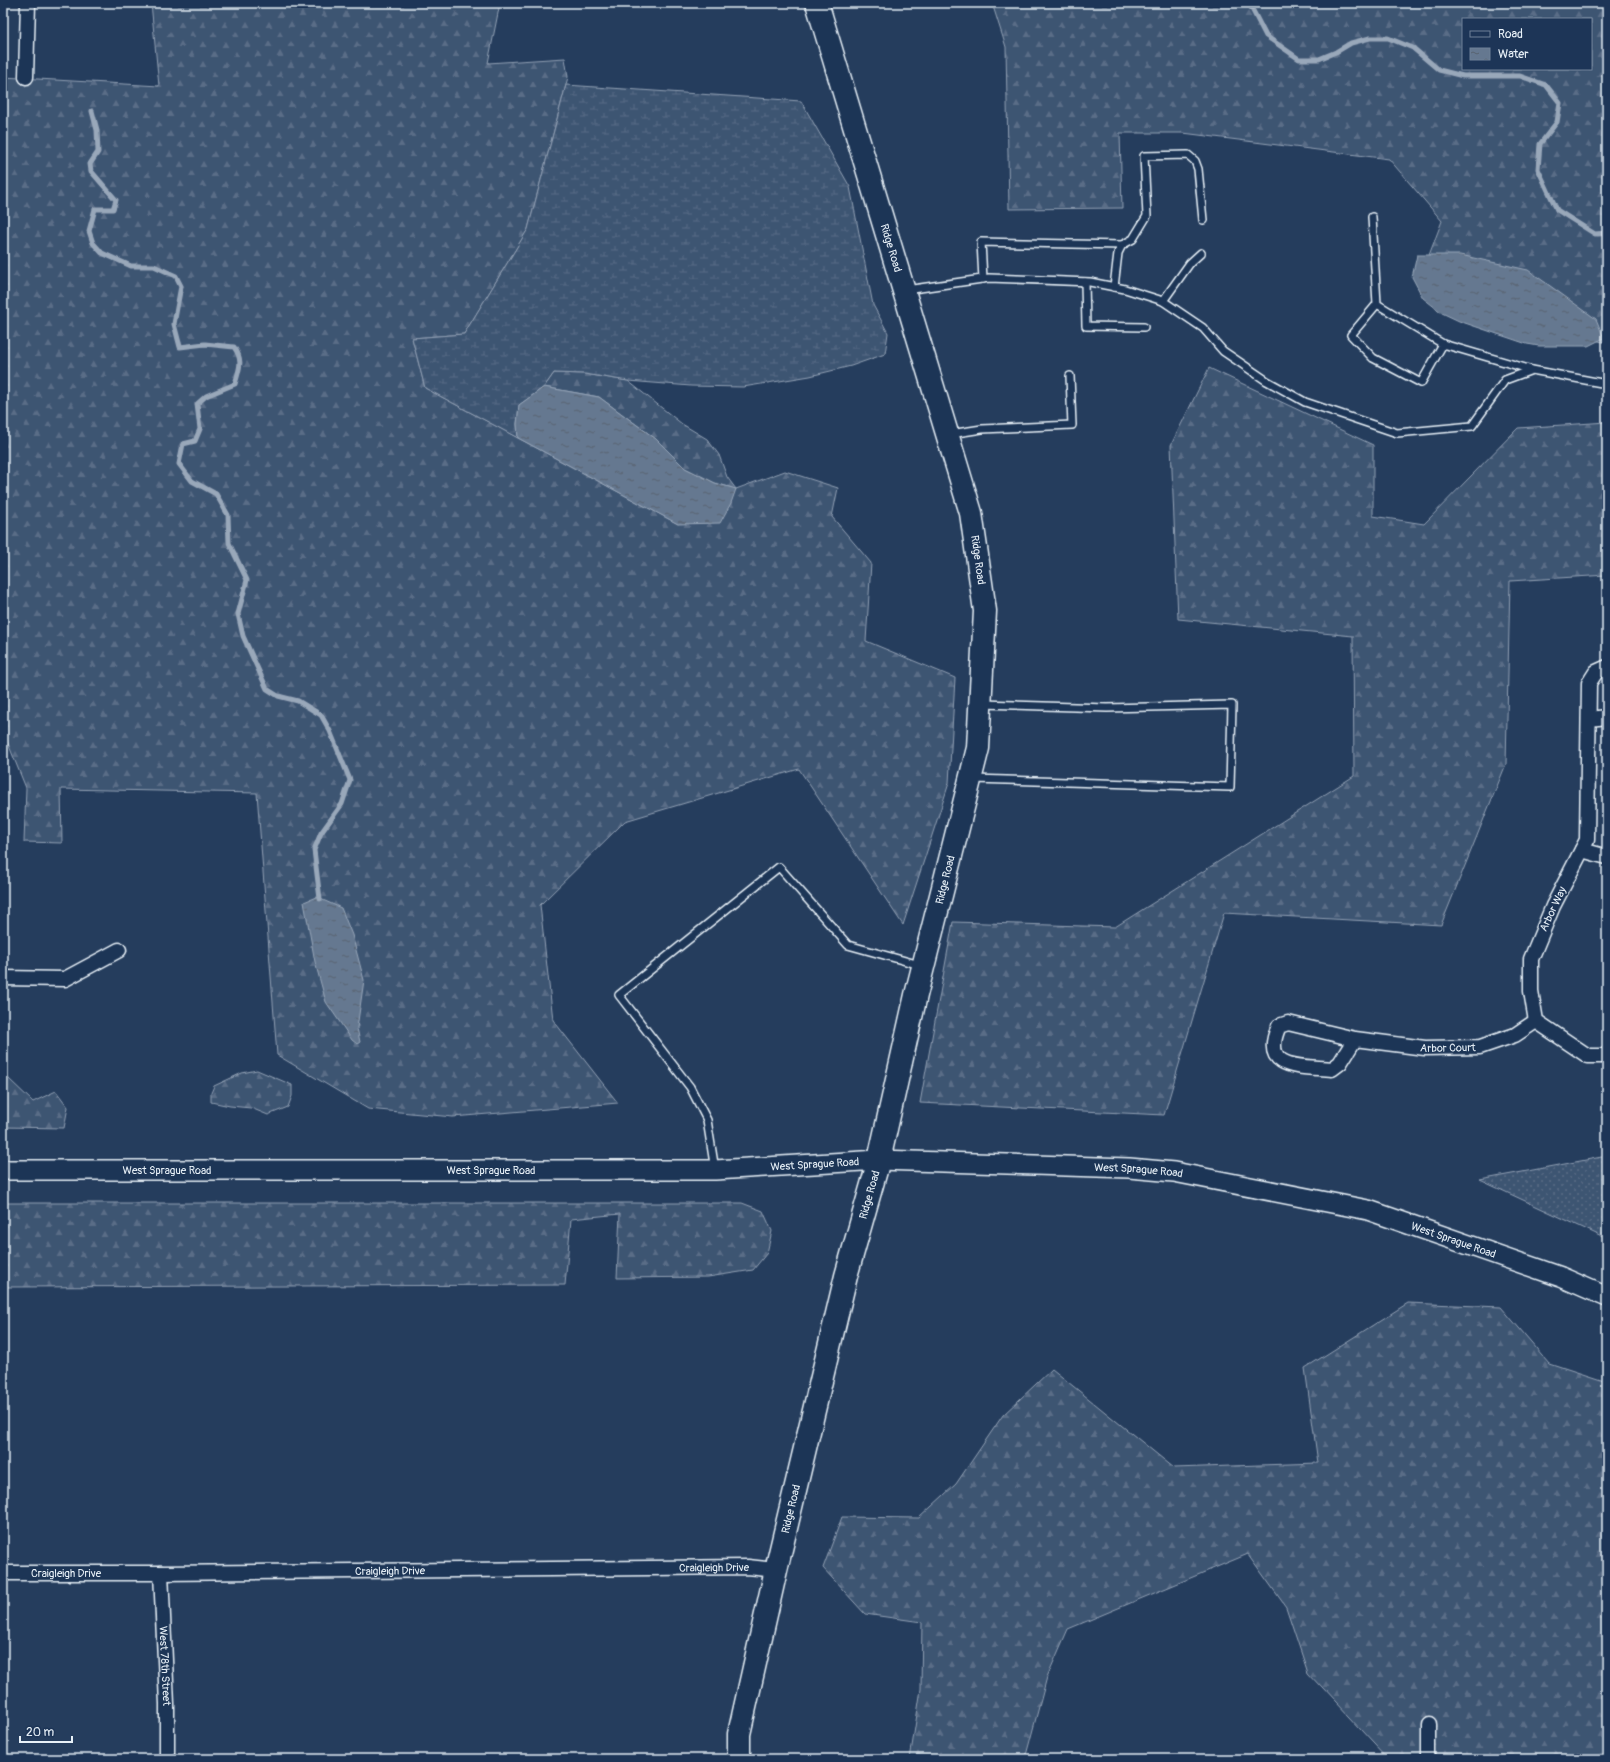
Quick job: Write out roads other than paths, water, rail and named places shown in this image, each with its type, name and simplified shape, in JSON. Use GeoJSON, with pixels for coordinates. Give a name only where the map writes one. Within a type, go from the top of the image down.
{"type":"FeatureCollection","features":[{"type":"Feature","properties":{"kind":"main road","name":"Ridge Road"},"geometry":{"type":"LineString","coordinates":[[739,1759],[740,1734],[776,1570],[846,1276],[879,1160],[923,966],[978,748],[980,704],[984,611],[972,513],[816,3]]}},
{"type":"Feature","properties":{"kind":"street"},"geometry":{"type":"LineString","coordinates":[[26,77],[28,3]]}},
{"type":"Feature","properties":{"kind":"street","name":"Arbor Way"},"geometry":{"type":"LineString","coordinates":[[1536,1021],[1531,991],[1531,959],[1553,906],[1587,840],[1589,683],[1596,672],[1607,667]]}},
{"type":"Feature","properties":{"kind":"street"},"geometry":{"type":"LineString","coordinates":[[1589,719],[1607,717]]}},
{"type":"Feature","properties":{"kind":"street"},"geometry":{"type":"LineString","coordinates":[[1582,850],[1607,857]]}},
{"type":"Feature","properties":{"kind":"street"},"geometry":{"type":"LineString","coordinates":[[3,978],[65,979],[119,950]]}},
{"type":"Feature","properties":{"kind":"street"},"geometry":{"type":"LineString","coordinates":[[1536,1021],[1588,1056],[1607,1056]]}},
{"type":"Feature","properties":{"kind":"street","name":"Arbor Court"},"geometry":{"type":"LineString","coordinates":[[1355,1039],[1340,1063],[1332,1070],[1285,1064],[1275,1055],[1273,1048],[1274,1037],[1279,1026],[1288,1023],[1355,1039],[1425,1048],[1480,1047],[1514,1035],[1536,1021]]}},
{"type":"Feature","properties":{"kind":"street","name":"West Sprague Road"},"geometry":{"type":"LineString","coordinates":[[3,1170],[715,1170],[879,1160],[1129,1168],[1174,1172],[1368,1210],[1561,1277],[1607,1297]]}},
{"type":"Feature","properties":{"kind":"street","name":"Craigleigh Drive"},"geometry":{"type":"LineString","coordinates":[[3,1573],[161,1573],[748,1567],[776,1570]]}},
{"type":"Feature","properties":{"kind":"street","name":"West 78th Street"},"geometry":{"type":"LineString","coordinates":[[161,1573],[167,1704],[167,1759]]}},
{"type":"Feature","properties":{"kind":"street"},"geometry":{"type":"LineString","coordinates":[[1429,1724],[1429,1759]]}},
{"type":"Feature","properties":{"kind":"lane"},"geometry":{"type":"LineString","coordinates":[[983,279],[981,242],[1122,245],[1133,239],[1148,216],[1144,156],[1188,155],[1195,161],[1198,169],[1203,220]]}},
{"type":"Feature","properties":{"kind":"lane"},"geometry":{"type":"LineString","coordinates":[[1372,217],[1377,304],[1351,336],[1373,358],[1421,383],[1443,344]]}},
{"type":"Feature","properties":{"kind":"lane"},"geometry":{"type":"LineString","coordinates":[[1114,287],[1118,252],[1122,245]]}},
{"type":"Feature","properties":{"kind":"lane"},"geometry":{"type":"LineString","coordinates":[[1163,301],[1190,263],[1201,253]]}},
{"type":"Feature","properties":{"kind":"lane"},"geometry":{"type":"LineString","coordinates":[[904,290],[983,279],[1085,282],[1114,287],[1163,301],[1204,328],[1223,351],[1267,381],[1305,402],[1397,433],[1472,426],[1505,380],[1532,370]]}},
{"type":"Feature","properties":{"kind":"lane"},"geometry":{"type":"LineString","coordinates":[[1085,282],[1086,326],[1144,327]]}},
{"type":"Feature","properties":{"kind":"lane"},"geometry":{"type":"LineString","coordinates":[[1377,304],[1443,344],[1532,370],[1607,384]]}},
{"type":"Feature","properties":{"kind":"lane"},"geometry":{"type":"LineString","coordinates":[[948,435],[982,429],[1072,425],[1070,376]]}},
{"type":"Feature","properties":{"kind":"lane"},"geometry":{"type":"LineString","coordinates":[[970,779],[1230,787],[1232,705],[1106,708],[980,704]]}},
{"type":"Feature","properties":{"kind":"lane"},"geometry":{"type":"LineString","coordinates":[[715,1170],[707,1120],[690,1087],[619,995],[779,867],[848,945],[923,966]]}},
{"type":"Feature","properties":{"kind":"water"},"geometry":{"type":"Polygon","coordinates":[[[1417,255],[1460,255],[1528,270],[1596,319],[1604,338],[1588,346],[1539,346],[1527,344],[1459,321],[1442,313],[1423,298],[1412,277],[1417,255]]]}},
{"type":"Feature","properties":{"kind":"water"},"geometry":{"type":"Polygon","coordinates":[[[544,387],[599,397],[656,439],[685,468],[715,483],[736,489],[731,503],[720,523],[678,524],[518,438],[517,424],[519,405],[544,387]]]}},
{"type":"Feature","properties":{"kind":"water"},"geometry":{"type":"Polygon","coordinates":[[[316,897],[341,908],[352,935],[364,980],[357,1028],[360,1042],[357,1044],[352,1040],[326,1002],[315,962],[304,902],[316,897]]]}},
{"type":"Feature","properties":{"kind":"waterway"},"geometry":{"type":"LineString","coordinates":[[1249,3],[1266,36],[1299,59],[1319,59],[1336,52],[1351,43],[1370,38],[1388,38],[1413,48],[1439,70],[1463,76],[1520,76],[1546,85],[1560,103],[1557,122],[1540,144],[1538,169],[1557,210],[1595,234],[1607,233]]}},
{"type":"Feature","properties":{"kind":"waterway"},"geometry":{"type":"LineString","coordinates":[[92,111],[97,130],[98,152],[90,164],[91,171],[116,200],[113,209],[95,209],[89,231],[93,243],[102,253],[131,266],[154,266],[176,276],[181,286],[174,324],[180,347],[205,344],[234,347],[239,357],[240,365],[235,384],[206,396],[197,404],[200,429],[195,441],[183,444],[179,464],[192,481],[216,494],[228,515],[229,543],[247,580],[238,614],[243,636],[267,689],[278,696],[298,701],[321,715],[330,731],[350,780],[342,804],[321,833],[314,850],[320,899]]}}]}
